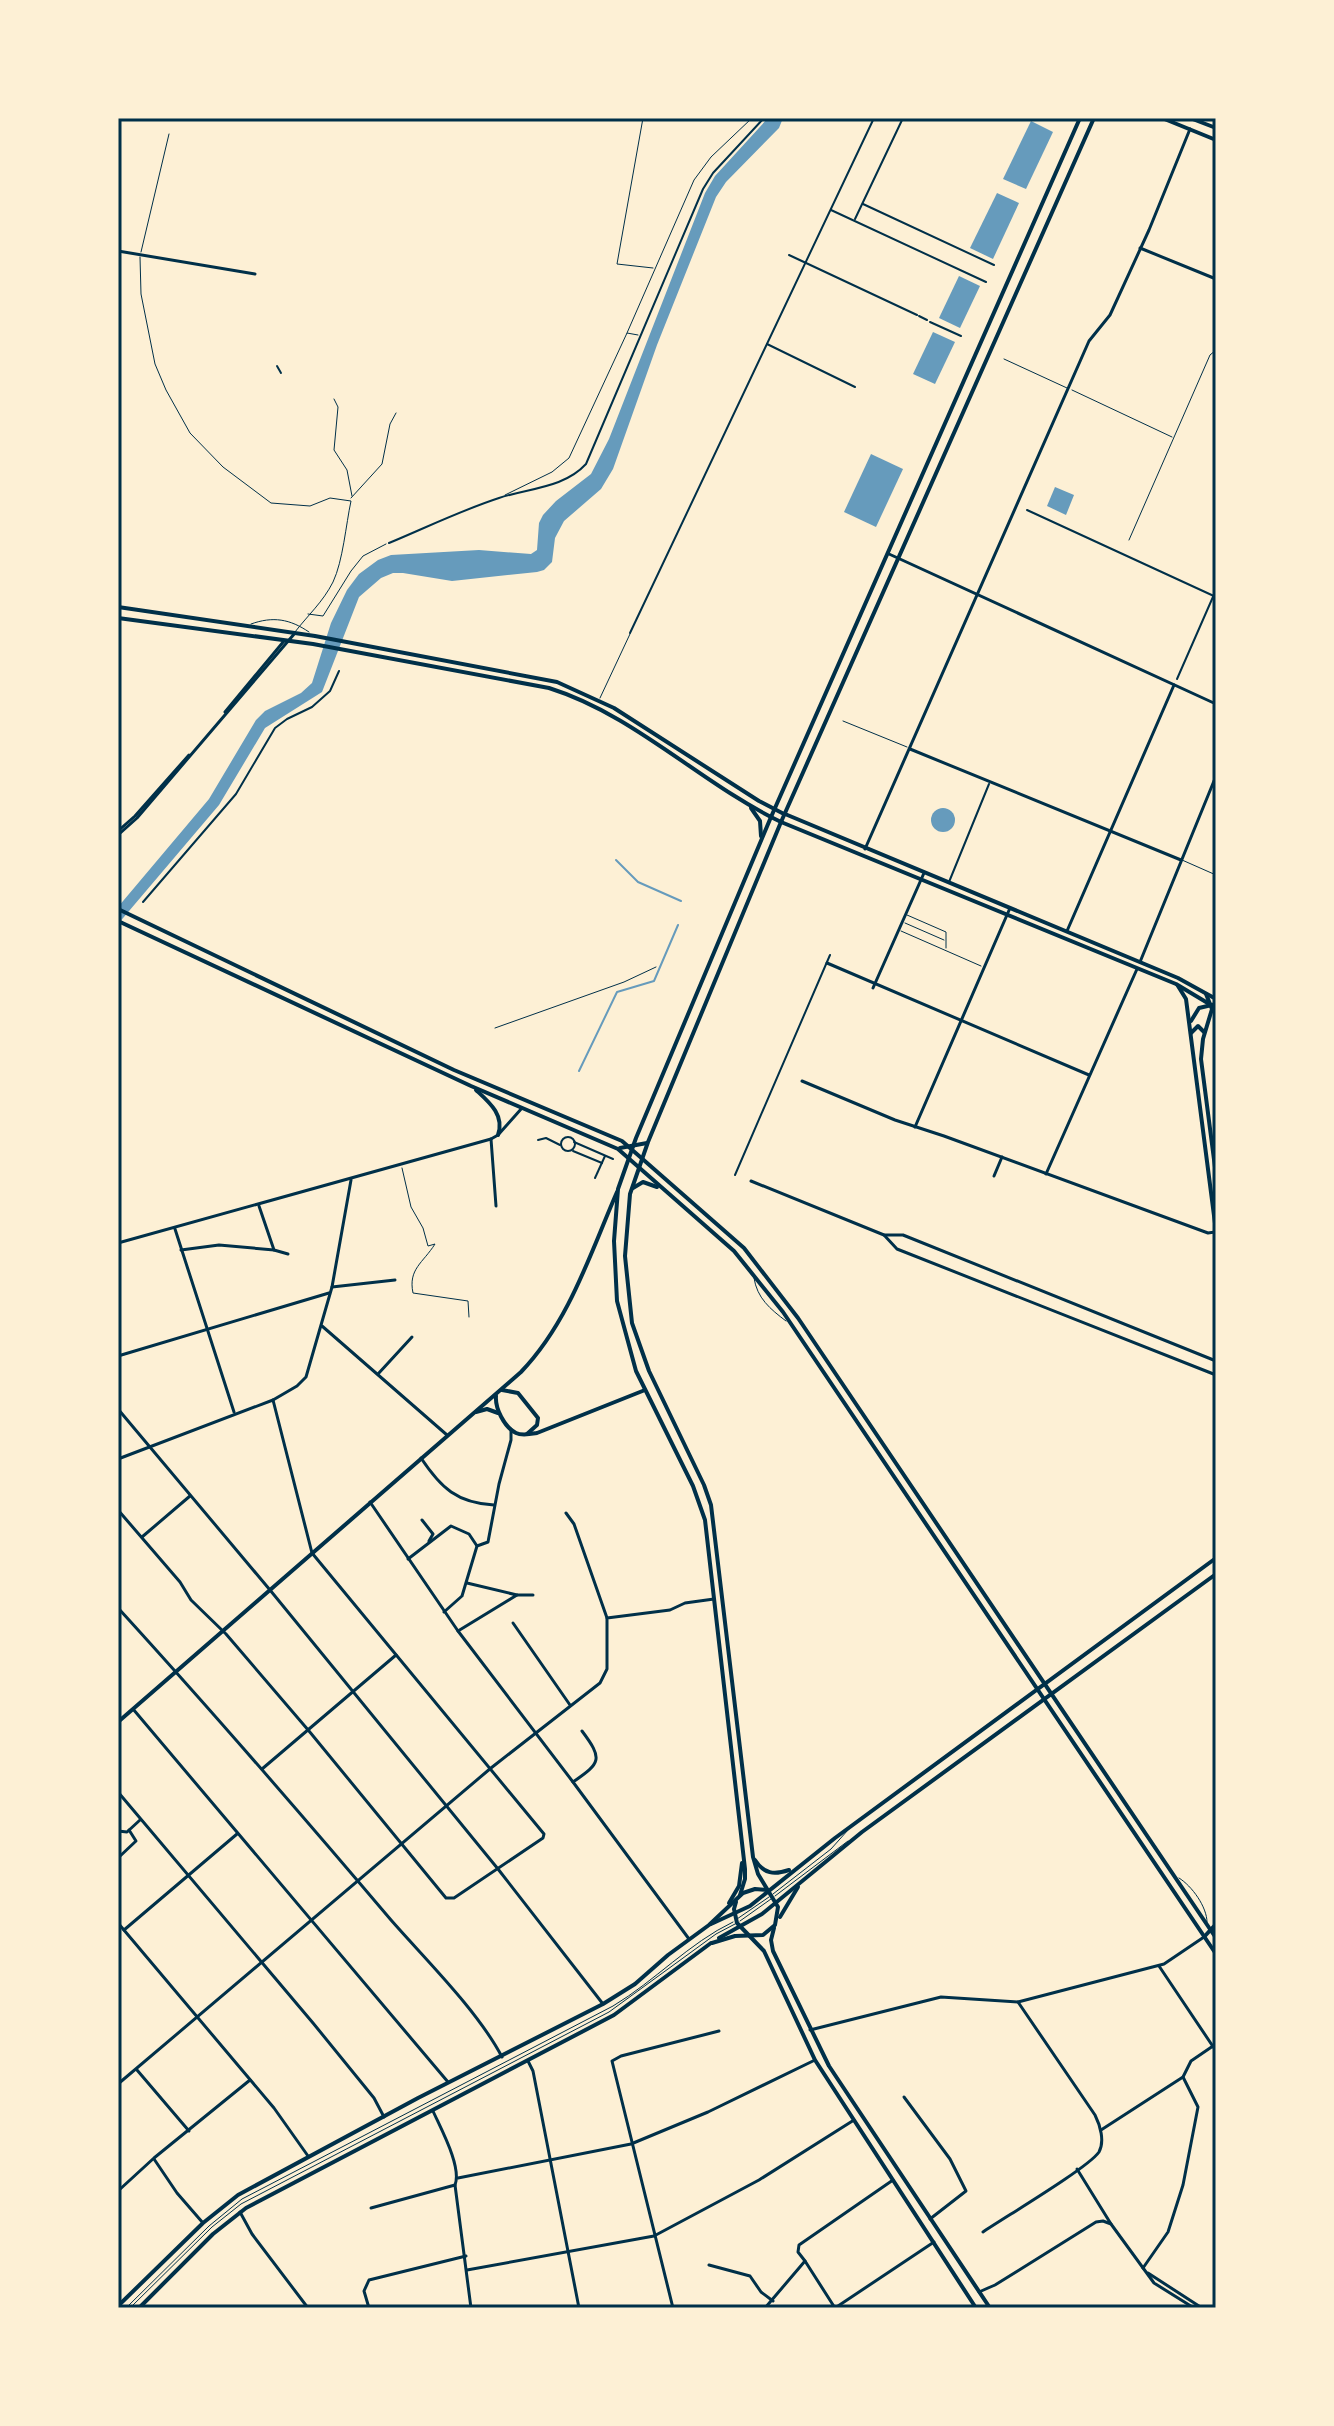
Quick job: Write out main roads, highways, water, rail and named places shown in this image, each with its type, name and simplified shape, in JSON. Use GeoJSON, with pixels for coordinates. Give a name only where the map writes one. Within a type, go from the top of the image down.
{"type":"FeatureCollection","features":[{"type":"Feature","properties":{"kind":"main road"},"geometry":{"type":"LineString","coordinates":[[118,1722],[499,1391],[534,1359],[561,1319],[618,1189],[636,1138],[774,809],[1080,118]]}},
{"type":"Feature","properties":{"kind":"main road"},"geometry":{"type":"LineString","coordinates":[[990,2308],[824,2057],[772,1946],[778,1913],[753,1857],[711,1505],[639,1344],[628,1297],[625,1241],[630,1194],[642,1158],[784,814],[1094,118]]}},
{"type":"Feature","properties":{"kind":"main road"},"geometry":{"type":"LineString","coordinates":[[1162,118],[1216,140]]}},
{"type":"Feature","properties":{"kind":"main road"},"geometry":{"type":"LineString","coordinates":[[1190,118],[1216,128]]}},
{"type":"Feature","properties":{"kind":"main road"},"geometry":{"type":"LineString","coordinates":[[1003,292],[1015,297]]}},
{"type":"Feature","properties":{"kind":"main road"},"geometry":{"type":"LineString","coordinates":[[118,607],[315,636],[529,675],[566,685],[599,700],[784,814],[1140,962],[1205,992],[1215,1005]]}},
{"type":"Feature","properties":{"kind":"main road"},"geometry":{"type":"LineString","coordinates":[[167,624],[169,614]]}},
{"type":"Feature","properties":{"kind":"main road"},"geometry":{"type":"LineString","coordinates":[[118,618],[313,644],[563,692],[596,706],[781,822],[1176,984],[1215,1005]]}},
{"type":"Feature","properties":{"kind":"main road"},"geometry":{"type":"LineString","coordinates":[[596,706],[599,700]]}},
{"type":"Feature","properties":{"kind":"main road"},"geometry":{"type":"LineString","coordinates":[[747,803],[760,821],[760,844]]}},
{"type":"Feature","properties":{"kind":"main road"},"geometry":{"type":"LineString","coordinates":[[118,909],[525,1102],[622,1141],[731,1236],[767,1275],[1213,1931]]}},
{"type":"Feature","properties":{"kind":"main road"},"geometry":{"type":"LineString","coordinates":[[118,921],[471,1086],[618,1149],[727,1245],[753,1272],[791,1325],[1216,1954]]}},
{"type":"Feature","properties":{"kind":"main road"},"geometry":{"type":"LineString","coordinates":[[1063,938],[1066,932]]}},
{"type":"Feature","properties":{"kind":"main road"},"geometry":{"type":"LineString","coordinates":[[1176,984],[1185,997],[1190,1027],[1216,1231]]}},
{"type":"Feature","properties":{"kind":"main road"},"geometry":{"type":"LineString","coordinates":[[1215,1005],[1204,1034],[1202,1064],[1216,1175]]}},
{"type":"Feature","properties":{"kind":"main road"},"geometry":{"type":"LineString","coordinates":[[1210,1017],[1215,1005]]}},
{"type":"Feature","properties":{"kind":"main road"},"geometry":{"type":"LineString","coordinates":[[1190,1027],[1196,1010],[1215,1005]]}},
{"type":"Feature","properties":{"kind":"main road"},"geometry":{"type":"LineString","coordinates":[[1191,1035],[1198,1026],[1204,1034]]}},
{"type":"Feature","properties":{"kind":"main road"},"geometry":{"type":"LineString","coordinates":[[471,1086],[498,1115],[501,1124],[498,1135]]}},
{"type":"Feature","properties":{"kind":"main road"},"geometry":{"type":"LineString","coordinates":[[522,1108],[525,1102]]}},
{"type":"Feature","properties":{"kind":"main road"},"geometry":{"type":"LineString","coordinates":[[622,1141],[636,1138]]}},
{"type":"Feature","properties":{"kind":"main road"},"geometry":{"type":"LineString","coordinates":[[618,1149],[648,1142]]}},
{"type":"Feature","properties":{"kind":"main road"},"geometry":{"type":"LineString","coordinates":[[629,1157],[642,1158]]}},
{"type":"Feature","properties":{"kind":"main road"},"geometry":{"type":"LineString","coordinates":[[630,1194],[635,1186],[643,1182],[665,1191]]}},
{"type":"Feature","properties":{"kind":"main road"},"geometry":{"type":"LineString","coordinates":[[618,1189],[614,1241],[617,1301],[630,1355],[700,1505],[707,1531],[745,1879],[738,1897],[737,1921],[764,1951],[815,2060],[976,2308]]}},
{"type":"Feature","properties":{"kind":"main road"},"geometry":{"type":"LineString","coordinates":[[499,1391],[495,1401],[501,1414],[516,1433],[527,1434],[656,1386]]}},
{"type":"Feature","properties":{"kind":"main road"},"geometry":{"type":"LineString","coordinates":[[499,1391],[510,1389],[518,1393],[544,1425],[552,1426]]}},
{"type":"Feature","properties":{"kind":"main road"},"geometry":{"type":"LineString","coordinates":[[473,1412],[487,1409],[501,1414]]}},
{"type":"Feature","properties":{"kind":"main road"},"geometry":{"type":"LineString","coordinates":[[527,1434],[536,1427],[538,1418]]}},
{"type":"Feature","properties":{"kind":"main road"},"geometry":{"type":"LineString","coordinates":[[139,2308],[213,2234],[240,2212],[621,2011],[772,1896],[795,1868],[1216,1558]]}},
{"type":"Feature","properties":{"kind":"main road"},"geometry":{"type":"LineString","coordinates":[[709,1925],[737,1921],[750,1906],[799,1885],[862,1832],[1216,1574]]}},
{"type":"Feature","properties":{"kind":"main road"},"geometry":{"type":"LineString","coordinates":[[733,1779],[738,1781],[743,1778]]}},
{"type":"Feature","properties":{"kind":"main road"},"geometry":{"type":"LineString","coordinates":[[739,1825],[743,1822],[749,1824]]}},
{"type":"Feature","properties":{"kind":"main road"},"geometry":{"type":"LineString","coordinates":[[724,1910],[739,1886],[743,1856]]}},
{"type":"Feature","properties":{"kind":"main road"},"geometry":{"type":"LineString","coordinates":[[753,1857],[762,1869],[771,1873],[795,1868]]}},
{"type":"Feature","properties":{"kind":"main road"},"geometry":{"type":"LineString","coordinates":[[712,1943],[735,1936],[763,1935],[775,1925],[799,1885]]}},
{"type":"Feature","properties":{"kind":"main road"},"geometry":{"type":"LineString","coordinates":[[118,2306],[203,2223],[238,2195],[603,2004],[635,1984],[751,1889],[772,1896]]}},
{"type":"Feature","properties":{"kind":"main road"},"geometry":{"type":"LineString","coordinates":[[1204,1937],[1213,1931],[1216,1924]]}},
{"type":"Feature","properties":{"kind":"main road"},"geometry":{"type":"LineString","coordinates":[[780,1987],[788,1983]]}},
{"type":"Feature","properties":{"kind":"main road"},"geometry":{"type":"LineString","coordinates":[[847,2108],[854,2103]]}},
{"type":"Feature","properties":{"kind":"main road"},"geometry":{"type":"LineString","coordinates":[[942,2256],[948,2255],[951,2250]]}},
{"type":"Feature","properties":{"kind":"water"},"geometry":{"type":"Polygon","coordinates":[[[768,118],[783,118],[779,128],[726,182],[716,197],[657,345],[613,469],[601,489],[564,521],[555,538],[552,562],[537,572],[452,581],[403,573],[381,578],[359,597],[322,692],[265,728],[219,805],[118,924],[118,907],[209,799],[256,720],[265,711],[301,693],[312,683],[331,623],[347,590],[359,574],[391,555],[479,550],[531,554],[537,550],[539,523],[543,515],[591,474],[609,439],[705,193],[715,176],[768,118]]]}},
{"type":"Feature","properties":{"kind":"water"},"geometry":{"type":"Polygon","coordinates":[[[1031,121],[1053,132],[1026,189],[1003,179],[1031,121]]]}},
{"type":"Feature","properties":{"kind":"water"},"geometry":{"type":"Polygon","coordinates":[[[997,193],[1019,203],[993,259],[970,248],[997,193]]]}},
{"type":"Feature","properties":{"kind":"water"},"geometry":{"type":"Polygon","coordinates":[[[959,276],[980,286],[960,328],[939,318],[959,276]]]}},
{"type":"Feature","properties":{"kind":"water"},"geometry":{"type":"Polygon","coordinates":[[[933,332],[955,342],[935,384],[913,374],[933,332]]]}},
{"type":"Feature","properties":{"kind":"water"},"geometry":{"type":"Polygon","coordinates":[[[871,454],[903,469],[876,527],[844,512],[871,454]]]}},
{"type":"Feature","properties":{"kind":"water"},"geometry":{"type":"Polygon","coordinates":[[[1055,487],[1074,495],[1066,515],[1047,506],[1055,487]]]}},
{"type":"Feature","properties":{"kind":"water"},"geometry":{"type":"Polygon","coordinates":[[[943,808],[951,812],[955,820],[951,828],[943,832],[935,828],[931,820],[935,812],[943,808]]]}},
{"type":"Feature","properties":{"kind":"waterway"},"geometry":{"type":"LineString","coordinates":[[616,860],[638,882],[681,901]]}},
{"type":"Feature","properties":{"kind":"waterway"},"geometry":{"type":"LineString","coordinates":[[579,1071],[617,992],[654,981],[678,925]]}}]}
